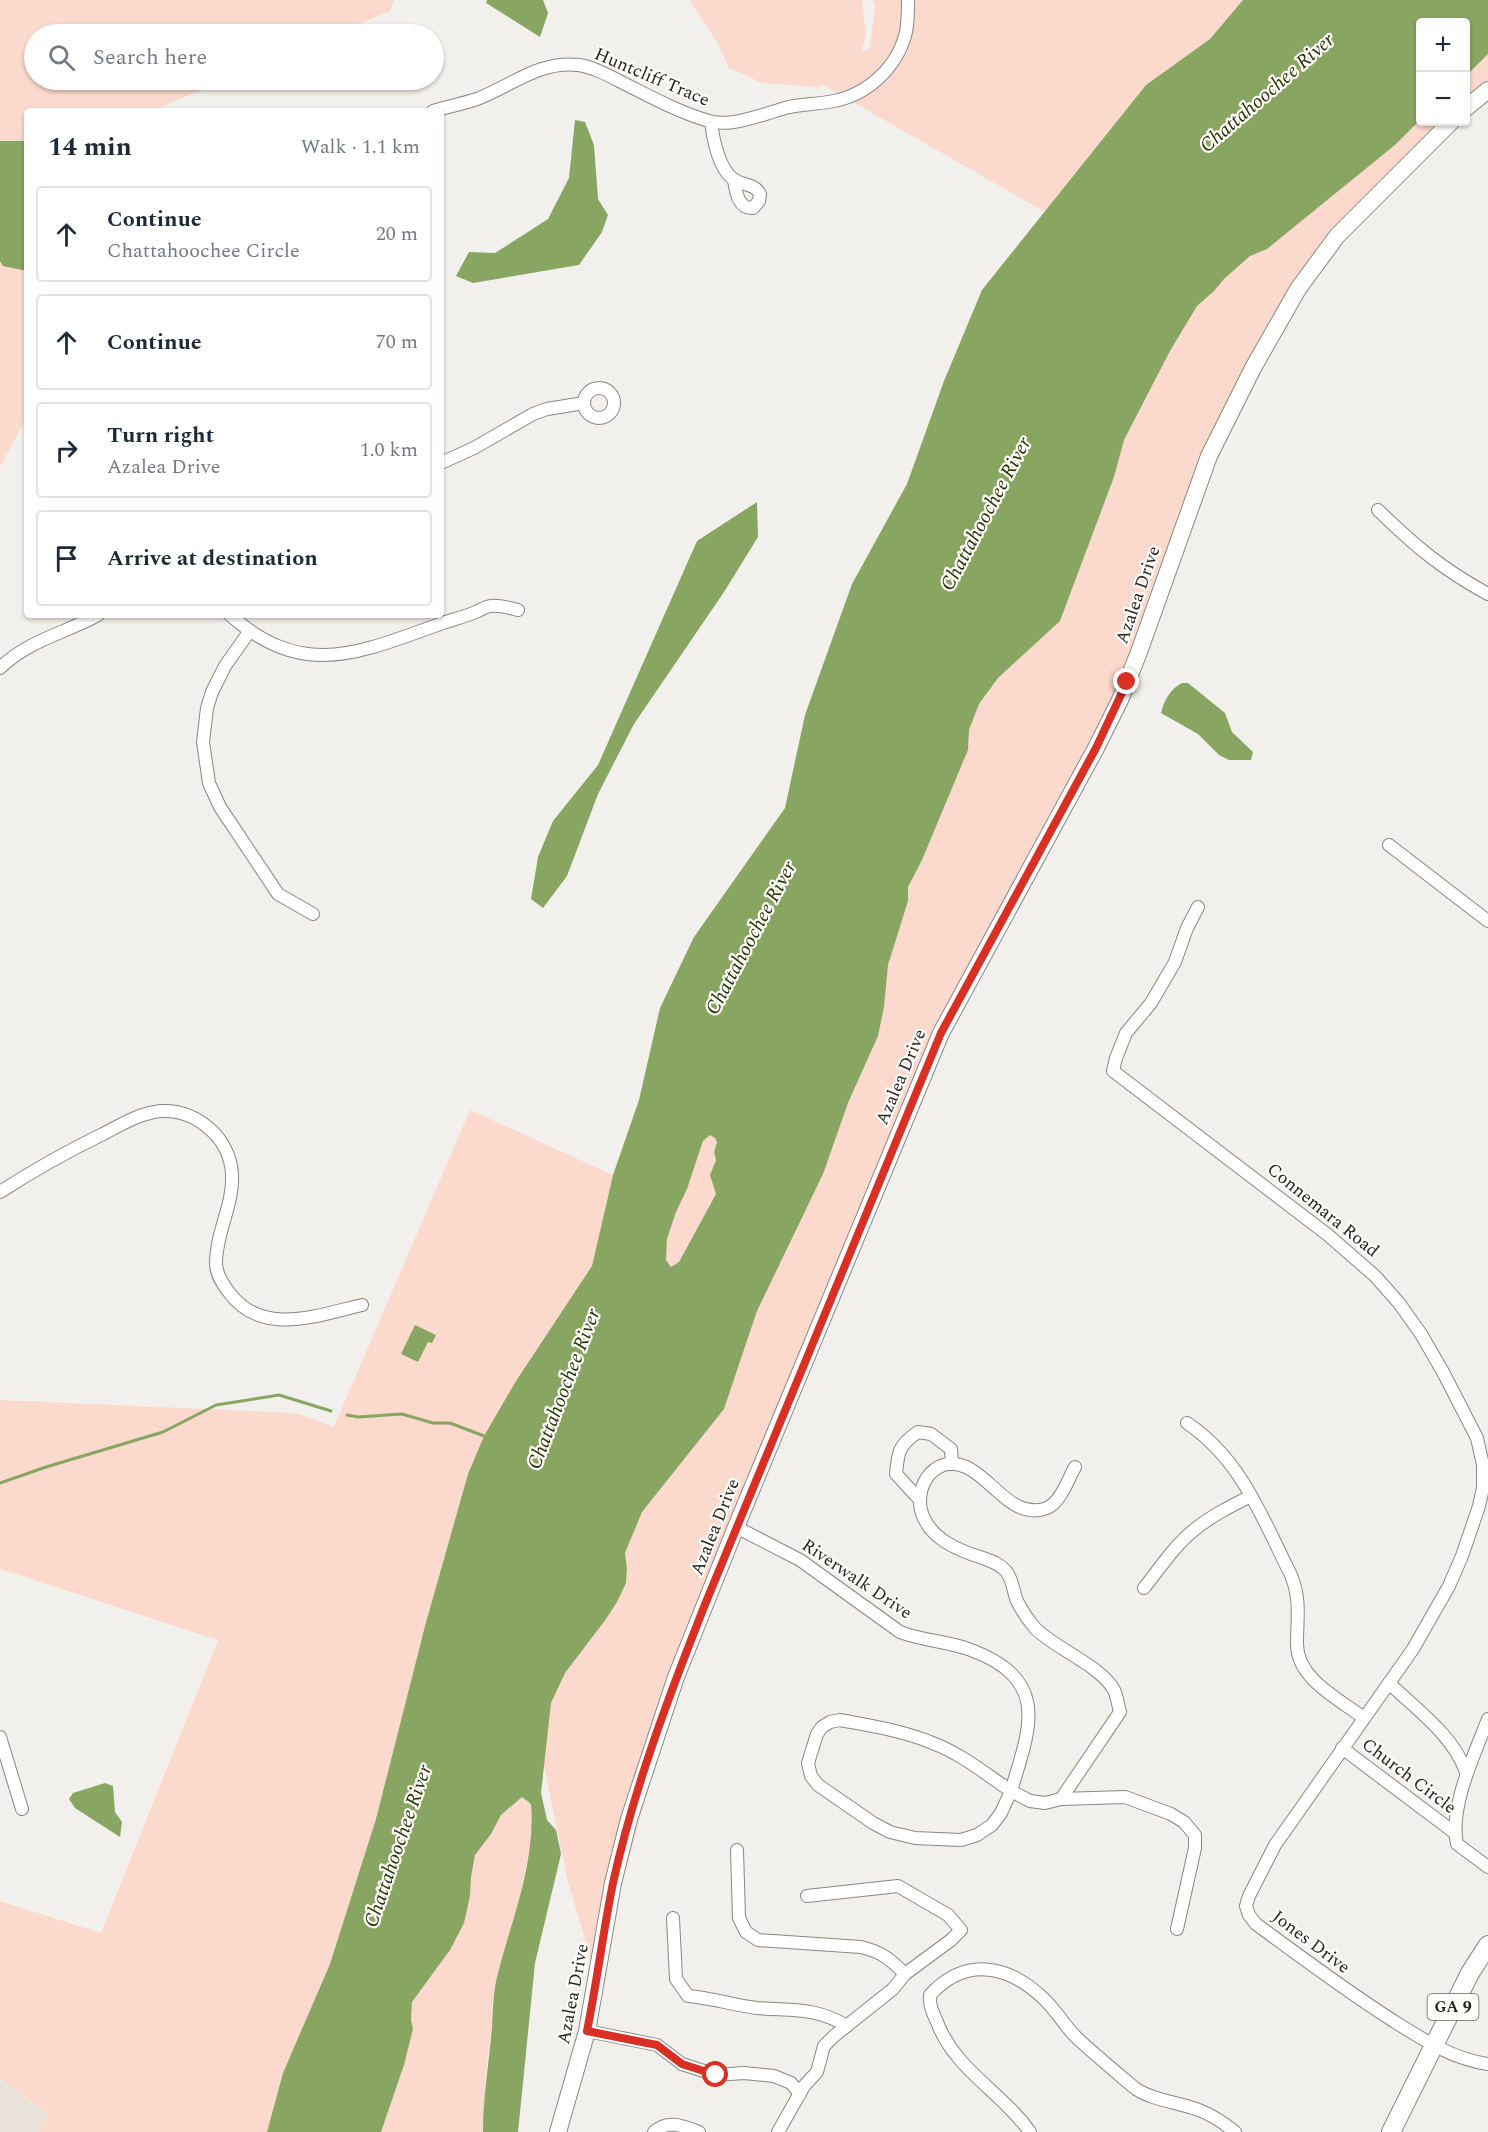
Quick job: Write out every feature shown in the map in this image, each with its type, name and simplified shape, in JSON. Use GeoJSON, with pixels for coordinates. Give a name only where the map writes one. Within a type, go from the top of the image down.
{"type":"FeatureCollection","features":[{"type":"Feature","properties":{"kind":"main road","name":"GA 9"},"geometry":{"type":"LineString","coordinates":[[1391,2132],[1470,1973],[1488,1945]]}},
{"type":"Feature","properties":{"kind":"street","name":"Huntcliff Trace"},"geometry":{"type":"LineString","coordinates":[[444,108],[503,88],[533,71],[559,65],[579,65],[599,70],[676,110],[711,122],[750,118],[791,107],[836,101],[856,94],[889,68],[900,50],[906,31],[908,0]]}},
{"type":"Feature","properties":{"kind":"street"},"geometry":{"type":"LineString","coordinates":[[1470,105],[1488,90]]}},
{"type":"Feature","properties":{"kind":"street"},"geometry":{"type":"LineString","coordinates":[[711,122],[717,153],[734,180]]}},
{"type":"Feature","properties":{"kind":"street","name":"Azalea Drive"},"geometry":{"type":"LineString","coordinates":[[558,2132],[587,2031],[613,1883],[629,1820],[676,1677],[941,1033],[1120,700],[1209,456],[1248,377],[1298,290],[1331,243],[1447,126]]}},
{"type":"Feature","properties":{"kind":"street"},"geometry":{"type":"LineString","coordinates":[[444,462],[474,448],[533,414],[547,409],[584,403]]}},
{"type":"Feature","properties":{"kind":"street"},"geometry":{"type":"LineString","coordinates":[[1378,510],[1414,545],[1442,566],[1488,594]]}},
{"type":"Feature","properties":{"kind":"street"},"geometry":{"type":"LineString","coordinates":[[233,618],[249,632],[271,644],[293,652],[316,656],[339,656],[364,651],[490,606],[518,610]]}},
{"type":"Feature","properties":{"kind":"street"},"geometry":{"type":"LineString","coordinates":[[0,668],[28,645],[91,618]]}},
{"type":"Feature","properties":{"kind":"street"},"geometry":{"type":"LineString","coordinates":[[249,632],[225,666],[207,708],[203,742],[209,783],[220,807],[278,894],[313,914]]}},
{"type":"Feature","properties":{"kind":"street"},"geometry":{"type":"LineString","coordinates":[[1389,845],[1488,921]]}},
{"type":"Feature","properties":{"kind":"street","name":"Connemara Road"},"geometry":{"type":"LineString","coordinates":[[1198,907],[1187,928],[1175,962],[1151,1003],[1126,1034],[1113,1071],[1328,1235],[1375,1276],[1399,1303],[1421,1334],[1478,1438],[1483,1465],[1483,1488],[1462,1556],[1449,1586],[1430,1622],[1344,1746]]}},
{"type":"Feature","properties":{"kind":"street"},"geometry":{"type":"LineString","coordinates":[[0,1192],[46,1162],[136,1117],[163,1111],[187,1114],[202,1122],[214,1133],[225,1147],[230,1161],[231,1188],[219,1238],[216,1264],[220,1280],[232,1297],[255,1314],[282,1321],[362,1305]]}},
{"type":"Feature","properties":{"kind":"street"},"geometry":{"type":"LineString","coordinates":[[1187,1423],[1222,1451],[1238,1473],[1296,1587],[1300,1609],[1297,1646],[1303,1665],[1315,1682],[1364,1718]]}},
{"type":"Feature","properties":{"kind":"street"},"geometry":{"type":"LineString","coordinates":[[920,1500],[896,1473],[898,1452],[906,1440],[918,1432],[931,1434],[951,1449],[952,1464]]}},
{"type":"Feature","properties":{"kind":"street"},"geometry":{"type":"LineString","coordinates":[[1061,1799],[1120,1712],[1114,1690],[1105,1679],[1083,1661],[1036,1628],[1018,1602],[1006,1571],[995,1562],[950,1545],[928,1527],[920,1500],[923,1483],[928,1475],[941,1466],[952,1464],[967,1467],[1013,1504],[1035,1510],[1048,1508],[1057,1501],[1075,1467]]}},
{"type":"Feature","properties":{"kind":"street"},"geometry":{"type":"LineString","coordinates":[[1144,1588],[1174,1550],[1193,1531],[1217,1513],[1251,1496]]}},
{"type":"Feature","properties":{"kind":"street","name":"Riverwalk Drive"},"geometry":{"type":"LineString","coordinates":[[736,1527],[800,1560],[900,1632],[918,1639],[972,1650],[1010,1673],[1024,1693],[1030,1718],[1028,1734],[1011,1791]]}},
{"type":"Feature","properties":{"kind":"street"},"geometry":{"type":"LineString","coordinates":[[1389,1683],[1446,1738],[1460,1756],[1466,1772]]}},
{"type":"Feature","properties":{"kind":"street"},"geometry":{"type":"LineString","coordinates":[[1488,1719],[1466,1772],[1455,1829],[1457,1844],[1488,1867]]}},
{"type":"Feature","properties":{"kind":"street"},"geometry":{"type":"LineString","coordinates":[[1011,1791],[1001,1813],[992,1825],[977,1835],[961,1840],[915,1838],[890,1832],[873,1823],[818,1785],[811,1776],[808,1763],[817,1734],[822,1727],[840,1720],[893,1730],[938,1745],[1030,1801],[1045,1803],[1061,1799],[1125,1797],[1171,1814],[1185,1822],[1195,1835],[1195,1848],[1177,1929]]}},
{"type":"Feature","properties":{"kind":"street"},"geometry":{"type":"LineString","coordinates":[[0,1737],[22,1809]]}},
{"type":"Feature","properties":{"kind":"street","name":"Church Circle"},"geometry":{"type":"LineString","coordinates":[[1344,1746],[1455,1829]]}},
{"type":"Feature","properties":{"kind":"street","name":"Jones Drive"},"geometry":{"type":"LineString","coordinates":[[1344,1746],[1275,1845],[1246,1906],[1256,1924],[1340,1987],[1433,2046]]}},
{"type":"Feature","properties":{"kind":"street"},"geometry":{"type":"LineString","coordinates":[[737,1850],[739,1918],[746,1932],[758,1940],[876,1950],[905,1974]]}},
{"type":"Feature","properties":{"kind":"street"},"geometry":{"type":"LineString","coordinates":[[778,2132],[800,2094],[817,2072],[824,2046],[893,1989],[905,1974],[961,1930],[948,1915],[898,1886],[807,1896]]}},
{"type":"Feature","properties":{"kind":"street"},"geometry":{"type":"LineString","coordinates":[[673,1918],[676,1979],[688,1996],[755,2007],[811,2011],[831,2016],[848,2026]]}},
{"type":"Feature","properties":{"kind":"street"},"geometry":{"type":"LineString","coordinates":[[1030,2132],[1007,2105],[962,2064],[942,2034],[930,2003],[930,1995],[940,1984],[961,1972],[983,1968],[994,1970],[1018,1981],[1041,1996],[1075,2036],[1136,2089],[1146,2095],[1197,2109],[1215,2117],[1235,2132]]}},
{"type":"Feature","properties":{"kind":"street"},"geometry":{"type":"LineString","coordinates":[[587,2031],[657,2045],[682,2064],[716,2075],[744,2073],[774,2076],[791,2083],[800,2094]]}},
{"type":"Feature","properties":{"kind":"street"},"geometry":{"type":"LineString","coordinates":[[1433,2046],[1479,2063],[1488,2064]]}},
{"type":"Feature","properties":{"kind":"street"},"geometry":{"type":"LineString","coordinates":[[654,2132],[660,2126],[672,2123],[699,2132]]}},
{"type":"Feature","properties":{"kind":"shaded area"},"geometry":{"type":"Polygon","coordinates":[[[0,0],[394,0],[390,11],[359,24],[24,24],[24,90],[202,90],[162,108],[24,108],[24,423],[0,467],[0,0]]]}},
{"type":"Feature","properties":{"kind":"shaded area"},"geometry":{"type":"Polygon","coordinates":[[[690,0],[862,0],[866,35],[861,52],[870,48],[875,6],[873,0],[1243,0],[1210,39],[1146,85],[1045,212],[823,85],[817,87],[762,83],[729,68],[718,44],[690,0]]]}},
{"type":"Feature","properties":{"kind":"shaded area"},"geometry":{"type":"Polygon","coordinates":[[[1488,54],[1488,85],[1470,98],[1470,72],[1488,54]]]}},
{"type":"Feature","properties":{"kind":"shaded area"},"geometry":{"type":"Polygon","coordinates":[[[1416,124],[1416,126],[1440,126],[1343,221],[1253,359],[1129,662],[1069,788],[1000,924],[900,1144],[671,1707],[596,1977],[567,1878],[543,1761],[551,1703],[565,1673],[617,1602],[626,1583],[625,1553],[642,1512],[724,1409],[757,1311],[878,1036],[884,1007],[888,965],[908,901],[908,887],[922,860],[968,750],[969,730],[979,704],[998,678],[1060,621],[1114,477],[1124,440],[1170,351],[1197,306],[1250,256],[1267,249],[1395,145],[1416,124]]]}},
{"type":"Feature","properties":{"kind":"shaded area"},"geometry":{"type":"Polygon","coordinates":[[[470,1110],[613,1175],[592,1266],[516,1381],[484,1436],[468,1474],[425,1626],[376,1819],[330,1964],[283,2073],[267,2132],[39,2132],[50,2115],[0,2079],[0,1901],[101,1933],[218,1640],[0,1569],[0,1400],[296,1413],[334,1427],[470,1110]]]}},
{"type":"Feature","properties":{"kind":"shaded area"},"geometry":{"type":"Polygon","coordinates":[[[710,1135],[715,1137],[717,1142],[714,1152],[716,1160],[710,1174],[716,1194],[679,1262],[671,1267],[666,1260],[667,1239],[703,1141],[710,1135]]]}},
{"type":"Feature","properties":{"kind":"shaded area"},"geometry":{"type":"Polygon","coordinates":[[[522,1797],[531,1804],[531,1844],[514,1922],[497,1975],[486,2071],[483,2132],[381,2132],[404,2065],[413,2029],[412,2002],[450,1950],[470,1896],[475,1855],[491,1834],[501,1815],[522,1797]]]}},
{"type":"Feature","properties":{"kind":"shaded area"},"geometry":{"type":"Polygon","coordinates":[[[0,2079],[50,2115],[39,2132],[0,2132],[0,2079]]]}},
{"type":"Feature","properties":{"kind":"water"},"geometry":{"type":"Polygon","coordinates":[[[487,0],[543,0],[548,13],[540,37],[486,3],[487,0]]]}},
{"type":"Feature","properties":{"kind":"water","name":"Chattahoochee River"},"geometry":{"type":"Polygon","coordinates":[[[1243,0],[1488,0],[1488,54],[1470,72],[1470,18],[1416,18],[1416,124],[1395,145],[1267,249],[1250,256],[1197,306],[1170,351],[1124,440],[1114,477],[1060,621],[998,678],[979,704],[969,730],[968,750],[922,860],[908,887],[908,901],[888,965],[884,1007],[878,1036],[848,1103],[823,1174],[757,1311],[724,1409],[642,1512],[625,1553],[626,1583],[617,1602],[565,1673],[551,1703],[541,1793],[547,1820],[556,1830],[561,1854],[535,1963],[518,2132],[483,2132],[495,1987],[522,1890],[530,1847],[531,1804],[522,1797],[501,1815],[491,1834],[475,1855],[464,1923],[450,1950],[412,2002],[413,2029],[404,2065],[381,2132],[267,2132],[283,2073],[330,1964],[376,1819],[425,1626],[468,1474],[484,1436],[516,1381],[592,1266],[613,1175],[639,1100],[660,1008],[694,937],[785,808],[805,715],[852,584],[907,484],[944,381],[982,290],[1146,85],[1210,39],[1243,0]],[[710,1135],[703,1141],[687,1189],[676,1212],[667,1239],[666,1260],[671,1267],[679,1262],[716,1194],[710,1175],[716,1160],[714,1152],[717,1142],[710,1135]]]}},
{"type":"Feature","properties":{"kind":"water"},"geometry":{"type":"Polygon","coordinates":[[[575,120],[585,122],[594,145],[598,199],[608,215],[602,232],[579,265],[473,283],[456,276],[469,252],[495,253],[548,219],[569,178],[575,120]]]}},
{"type":"Feature","properties":{"kind":"water"},"geometry":{"type":"Polygon","coordinates":[[[0,141],[24,141],[24,270],[3,266],[0,261],[0,141]]]}},
{"type":"Feature","properties":{"kind":"water"},"geometry":{"type":"Polygon","coordinates":[[[757,502],[758,537],[724,592],[634,724],[598,794],[567,876],[543,908],[531,899],[538,857],[553,821],[598,765],[697,541],[757,502]]]}},
{"type":"Feature","properties":{"kind":"water"},"geometry":{"type":"Polygon","coordinates":[[[1182,683],[1188,683],[1225,713],[1232,732],[1253,752],[1251,760],[1229,760],[1219,755],[1198,734],[1161,713],[1168,696],[1182,683]]]}},
{"type":"Feature","properties":{"kind":"water"},"geometry":{"type":"Polygon","coordinates":[[[415,1325],[436,1335],[432,1343],[428,1342],[418,1362],[401,1354],[415,1325]]]}},
{"type":"Feature","properties":{"kind":"water"},"geometry":{"type":"Polygon","coordinates":[[[105,1783],[113,1786],[115,1812],[122,1822],[120,1837],[75,1808],[69,1799],[73,1793],[105,1783]]]}},
{"type":"Feature","properties":{"kind":"waterway"},"geometry":{"type":"LineString","coordinates":[[0,1483],[163,1432],[216,1405],[279,1395],[331,1411]]}},
{"type":"Feature","properties":{"kind":"waterway"},"geometry":{"type":"LineString","coordinates":[[347,1415],[358,1417],[402,1414],[433,1423],[450,1423],[484,1436]]}},
{"type":"Feature","properties":{"kind":"route"},"geometry":{"type":"LineString","coordinates":[[716,2075],[682,2064],[657,2045],[587,2031],[613,1883],[629,1820],[676,1677],[941,1033],[1096,748],[1127,682]]}}]}
